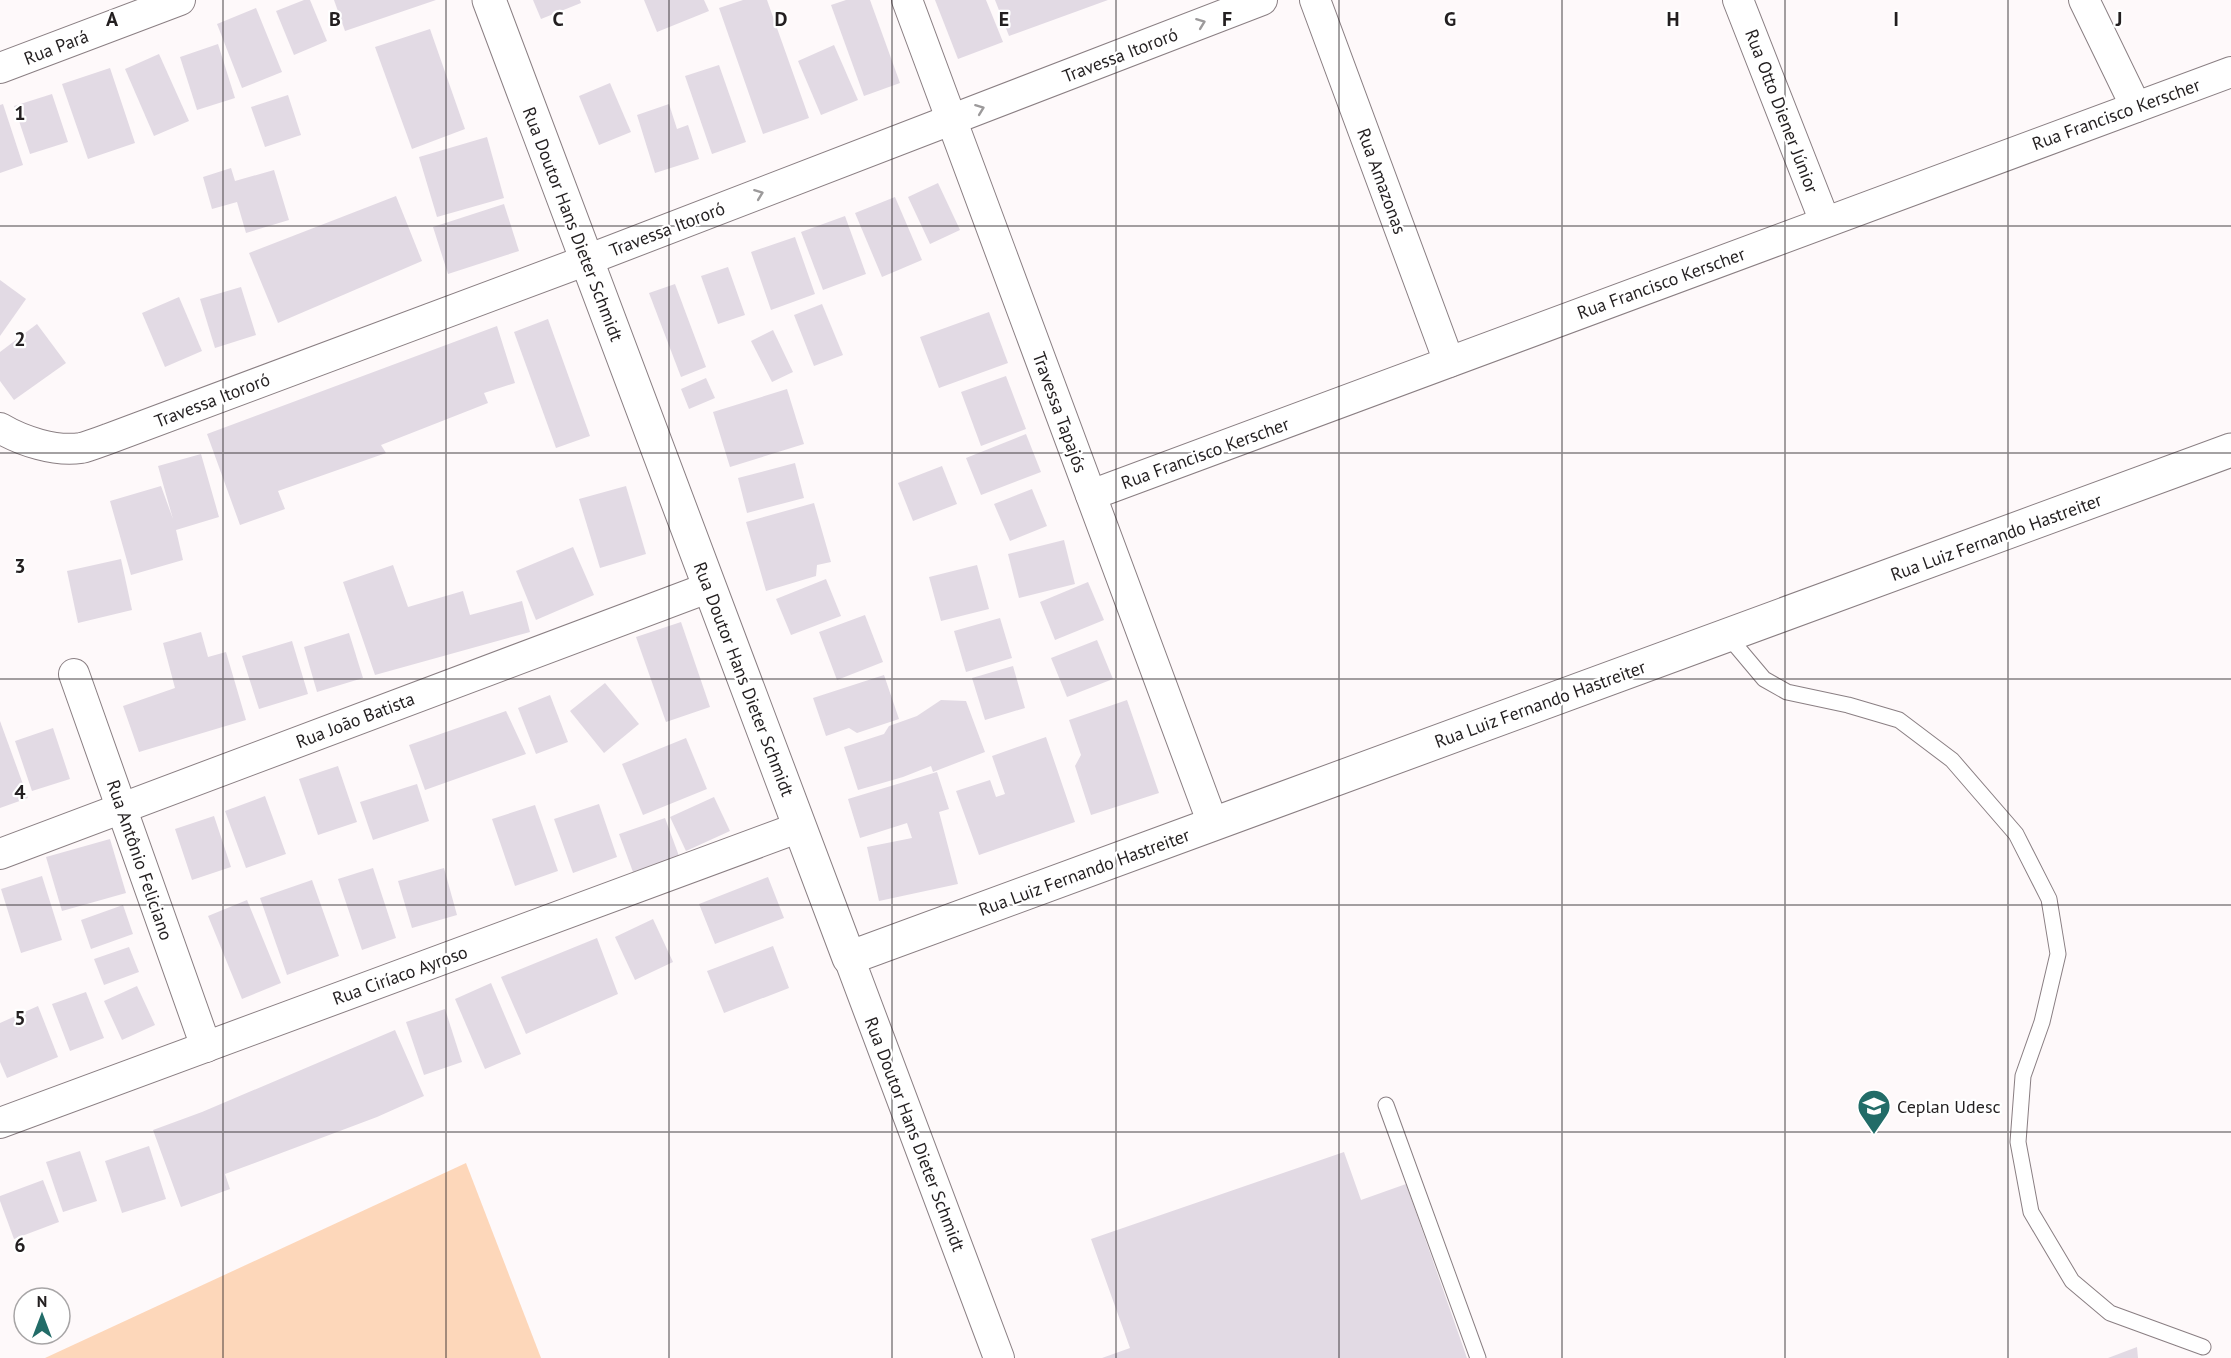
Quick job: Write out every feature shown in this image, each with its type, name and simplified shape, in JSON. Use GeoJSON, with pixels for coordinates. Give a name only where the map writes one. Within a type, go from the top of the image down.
{"type":"FeatureCollection","features":[{"type":"Feature","properties":{"kind":"street","name":"Rua Pará"},"geometry":{"type":"LineString","coordinates":[[0,68],[180,0]]}},
{"type":"Feature","properties":{"kind":"street","name":"Rua Doutor Hans Dieter Schmidt"},"geometry":{"type":"LineString","coordinates":[[489,0],[999,1358]]}},
{"type":"Feature","properties":{"kind":"street","name":"Travessa Tapajós"},"geometry":{"type":"LineString","coordinates":[[907,0],[1213,824]]}},
{"type":"Feature","properties":{"kind":"street","name":"Travessa Itororó"},"geometry":{"type":"LineString","coordinates":[[0,428],[37,444],[61,448],[80,448],[119,435],[587,260],[1262,0]]}},
{"type":"Feature","properties":{"kind":"street","name":"Rua Amazonas"},"geometry":{"type":"LineString","coordinates":[[1315,0],[1449,362]]}},
{"type":"Feature","properties":{"kind":"street","name":"Rua Otto Diener Júnior"},"geometry":{"type":"LineString","coordinates":[[1738,0],[1825,222]]}},
{"type":"Feature","properties":{"kind":"street"},"geometry":{"type":"LineString","coordinates":[[2084,0],[2136,107]]}},
{"type":"Feature","properties":{"kind":"street","name":"Rua Francisco Kerscher"},"geometry":{"type":"LineString","coordinates":[[1091,495],[2231,72]]}},
{"type":"Feature","properties":{"kind":"street","name":"Rua Luiz Fernando Hastreiter"},"geometry":{"type":"LineString","coordinates":[[849,958],[2231,450]]}},
{"type":"Feature","properties":{"kind":"street","name":"Rua João Batista"},"geometry":{"type":"LineString","coordinates":[[0,854],[710,587]]}},
{"type":"Feature","properties":{"kind":"street","name":"Rua Antônio Feliciano"},"geometry":{"type":"LineString","coordinates":[[74,674],[206,1047]]}},
{"type":"Feature","properties":{"kind":"street","name":"Rua Ciríaco Ayroso"},"geometry":{"type":"LineString","coordinates":[[0,1123],[800,827]]}},
{"type":"Feature","properties":{"kind":"lane"},"geometry":{"type":"LineString","coordinates":[[1727,635],[1764,680],[1788,692],[1848,705],[1899,720],[1952,760],[2016,834],[2049,899],[2058,954],[2042,1022],[2023,1076],[2018,1142],[2031,1212],[2072,1281],[2110,1313],[2203,1347]]}},
{"type":"Feature","properties":{"kind":"lane"},"geometry":{"type":"LineString","coordinates":[[1386,1105],[1478,1358]]}},
{"type":"Feature","properties":{"kind":"shaded area"},"geometry":{"type":"Polygon","coordinates":[[[466,1163],[541,1358],[45,1358],[466,1163]]]}},
{"type":"Feature","properties":{"kind":"building"},"geometry":{"type":"Polygon","coordinates":[[[304,0],[310,0],[327,41],[294,55],[276,11],[304,0]]]}},
{"type":"Feature","properties":{"kind":"building"},"geometry":{"type":"Polygon","coordinates":[[[334,0],[436,0],[345,31],[334,0]]]}},
{"type":"Feature","properties":{"kind":"building"},"geometry":{"type":"Polygon","coordinates":[[[533,0],[580,0],[581,3],[541,19],[533,0]]]}},
{"type":"Feature","properties":{"kind":"building"},"geometry":{"type":"Polygon","coordinates":[[[644,0],[704,0],[709,11],[657,32],[644,0]]]}},
{"type":"Feature","properties":{"kind":"building"},"geometry":{"type":"Polygon","coordinates":[[[743,0],[767,0],[809,118],[763,134],[719,8],[743,0]]]}},
{"type":"Feature","properties":{"kind":"building"},"geometry":{"type":"Polygon","coordinates":[[[846,0],[870,0],[900,83],[864,96],[831,5],[846,0]]]}},
{"type":"Feature","properties":{"kind":"building"},"geometry":{"type":"Polygon","coordinates":[[[935,0],[986,0],[1003,42],[958,59],[935,0]]]}},
{"type":"Feature","properties":{"kind":"building"},"geometry":{"type":"Polygon","coordinates":[[[995,0],[1108,0],[1009,36],[995,0]]]}},
{"type":"Feature","properties":{"kind":"building"},"geometry":{"type":"Polygon","coordinates":[[[256,8],[282,72],[242,88],[217,24],[256,8]]]}},
{"type":"Feature","properties":{"kind":"building"},"geometry":{"type":"Polygon","coordinates":[[[430,29],[465,129],[412,149],[375,47],[430,29]]]}},
{"type":"Feature","properties":{"kind":"building"},"geometry":{"type":"Polygon","coordinates":[[[218,44],[235,98],[197,110],[180,57],[218,44]]]}},
{"type":"Feature","properties":{"kind":"building"},"geometry":{"type":"Polygon","coordinates":[[[834,45],[858,100],[821,115],[798,61],[834,45]]]}},
{"type":"Feature","properties":{"kind":"building"},"geometry":{"type":"Polygon","coordinates":[[[159,54],[189,121],[154,136],[125,69],[159,54]]]}},
{"type":"Feature","properties":{"kind":"building"},"geometry":{"type":"Polygon","coordinates":[[[719,65],[746,142],[712,154],[685,76],[719,65]]]}},
{"type":"Feature","properties":{"kind":"building"},"geometry":{"type":"Polygon","coordinates":[[[110,68],[135,143],[88,159],[62,84],[110,68]]]}},
{"type":"Feature","properties":{"kind":"building"},"geometry":{"type":"Polygon","coordinates":[[[610,83],[631,132],[599,145],[579,96],[610,83]]]}},
{"type":"Feature","properties":{"kind":"building"},"geometry":{"type":"Polygon","coordinates":[[[52,94],[68,142],[30,154],[14,106],[52,94]]]}},
{"type":"Feature","properties":{"kind":"building"},"geometry":{"type":"Polygon","coordinates":[[[288,95],[301,135],[265,147],[251,107],[288,95]]]}},
{"type":"Feature","properties":{"kind":"building"},"geometry":{"type":"Polygon","coordinates":[[[3,104],[23,165],[0,173],[0,105],[3,104]]]}},
{"type":"Feature","properties":{"kind":"building"},"geometry":{"type":"Polygon","coordinates":[[[669,104],[677,129],[688,125],[699,159],[655,173],[637,115],[669,104]]]}},
{"type":"Feature","properties":{"kind":"building"},"geometry":{"type":"Polygon","coordinates":[[[487,137],[504,198],[437,217],[419,157],[487,137]]]}},
{"type":"Feature","properties":{"kind":"building"},"geometry":{"type":"Polygon","coordinates":[[[231,168],[235,181],[274,170],[289,220],[246,233],[237,202],[212,209],[203,177],[231,168]]]}},
{"type":"Feature","properties":{"kind":"building"},"geometry":{"type":"Polygon","coordinates":[[[938,183],[960,230],[930,244],[908,197],[938,183]]]}},
{"type":"Feature","properties":{"kind":"building"},"geometry":{"type":"Polygon","coordinates":[[[396,196],[422,261],[278,323],[249,253],[396,196]]]}},
{"type":"Feature","properties":{"kind":"building"},"geometry":{"type":"Polygon","coordinates":[[[895,197],[922,260],[882,277],[855,213],[895,197]]]}},
{"type":"Feature","properties":{"kind":"building"},"geometry":{"type":"Polygon","coordinates":[[[504,204],[519,251],[448,274],[433,227],[504,204]]]}},
{"type":"Feature","properties":{"kind":"building"},"geometry":{"type":"Polygon","coordinates":[[[845,216],[866,274],[823,290],[801,232],[845,216]]]}},
{"type":"Feature","properties":{"kind":"building"},"geometry":{"type":"Polygon","coordinates":[[[795,237],[815,294],[771,310],[751,252],[795,237]]]}},
{"type":"Feature","properties":{"kind":"building"},"geometry":{"type":"Polygon","coordinates":[[[728,267],[745,315],[718,324],[701,276],[728,267]]]}},
{"type":"Feature","properties":{"kind":"building"},"geometry":{"type":"Polygon","coordinates":[[[0,280],[26,299],[0,336],[0,280]]]}},
{"type":"Feature","properties":{"kind":"building"},"geometry":{"type":"Polygon","coordinates":[[[675,284],[706,367],[681,377],[649,293],[675,284]]]}},
{"type":"Feature","properties":{"kind":"building"},"geometry":{"type":"Polygon","coordinates":[[[241,287],[256,335],[215,348],[200,299],[241,287]]]}},
{"type":"Feature","properties":{"kind":"building"},"geometry":{"type":"Polygon","coordinates":[[[179,297],[202,351],[165,367],[142,313],[179,297]]]}},
{"type":"Feature","properties":{"kind":"building"},"geometry":{"type":"Polygon","coordinates":[[[822,304],[843,355],[814,366],[794,315],[822,304]]]}},
{"type":"Feature","properties":{"kind":"building"},"geometry":{"type":"Polygon","coordinates":[[[989,312],[1008,363],[939,388],[920,337],[989,312]]]}},
{"type":"Feature","properties":{"kind":"building"},"geometry":{"type":"Polygon","coordinates":[[[548,319],[590,436],[556,448],[514,332],[548,319]]]}},
{"type":"Feature","properties":{"kind":"building"},"geometry":{"type":"Polygon","coordinates":[[[37,324],[66,363],[14,400],[0,381],[0,352],[37,324]]]}},
{"type":"Feature","properties":{"kind":"building"},"geometry":{"type":"Polygon","coordinates":[[[497,326],[515,383],[484,393],[488,403],[381,445],[386,453],[278,491],[285,509],[240,525],[207,434],[497,326]]]}},
{"type":"Feature","properties":{"kind":"building"},"geometry":{"type":"Polygon","coordinates":[[[773,330],[793,372],[772,382],[751,341],[773,330]]]}},
{"type":"Feature","properties":{"kind":"building"},"geometry":{"type":"Polygon","coordinates":[[[1006,376],[1026,429],[981,446],[961,392],[1006,376]]]}},
{"type":"Feature","properties":{"kind":"building"},"geometry":{"type":"Polygon","coordinates":[[[706,378],[715,398],[689,409],[681,389],[706,378]]]}},
{"type":"Feature","properties":{"kind":"building"},"geometry":{"type":"Polygon","coordinates":[[[787,389],[804,444],[730,467],[713,412],[787,389]]]}},
{"type":"Feature","properties":{"kind":"building"},"geometry":{"type":"Polygon","coordinates":[[[1026,434],[1041,472],[981,495],[966,458],[1026,434]]]}},
{"type":"Feature","properties":{"kind":"building"},"geometry":{"type":"Polygon","coordinates":[[[201,454],[219,517],[176,530],[183,560],[131,575],[110,501],[161,486],[173,519],[158,466],[201,454]]]}},
{"type":"Feature","properties":{"kind":"building"},"geometry":{"type":"Polygon","coordinates":[[[795,463],[804,498],[747,513],[738,478],[795,463]]]}},
{"type":"Feature","properties":{"kind":"building"},"geometry":{"type":"Polygon","coordinates":[[[942,466],[957,504],[913,521],[898,483],[942,466]]]}},
{"type":"Feature","properties":{"kind":"building"},"geometry":{"type":"Polygon","coordinates":[[[626,486],[646,554],[600,568],[579,499],[626,486]]]}},
{"type":"Feature","properties":{"kind":"building"},"geometry":{"type":"Polygon","coordinates":[[[1032,489],[1047,526],[1010,541],[994,504],[1032,489]]]}},
{"type":"Feature","properties":{"kind":"building"},"geometry":{"type":"Polygon","coordinates":[[[814,503],[831,562],[817,565],[816,576],[766,591],[746,522],[814,503]]]}},
{"type":"Feature","properties":{"kind":"building"},"geometry":{"type":"Polygon","coordinates":[[[1064,540],[1075,584],[1019,598],[1008,554],[1064,540]]]}},
{"type":"Feature","properties":{"kind":"building"},"geometry":{"type":"Polygon","coordinates":[[[573,547],[594,595],[536,620],[516,571],[573,547]]]}},
{"type":"Feature","properties":{"kind":"building"},"geometry":{"type":"Polygon","coordinates":[[[121,559],[132,610],[78,623],[67,571],[121,559]]]}},
{"type":"Feature","properties":{"kind":"building"},"geometry":{"type":"Polygon","coordinates":[[[393,565],[408,607],[463,591],[470,615],[522,601],[530,632],[375,675],[343,582],[393,565]]]}},
{"type":"Feature","properties":{"kind":"building"},"geometry":{"type":"Polygon","coordinates":[[[977,565],[989,609],[941,621],[929,577],[977,565]]]}},
{"type":"Feature","properties":{"kind":"building"},"geometry":{"type":"Polygon","coordinates":[[[826,579],[841,616],[791,635],[776,599],[826,579]]]}},
{"type":"Feature","properties":{"kind":"building"},"geometry":{"type":"Polygon","coordinates":[[[1088,582],[1104,620],[1055,640],[1040,602],[1088,582]]]}},
{"type":"Feature","properties":{"kind":"building"},"geometry":{"type":"Polygon","coordinates":[[[865,615],[883,662],[837,680],[819,632],[865,615]]]}},
{"type":"Feature","properties":{"kind":"building"},"geometry":{"type":"Polygon","coordinates":[[[1000,618],[1012,658],[966,672],[954,631],[1000,618]]]}},
{"type":"Feature","properties":{"kind":"building"},"geometry":{"type":"Polygon","coordinates":[[[681,622],[710,707],[666,722],[636,637],[681,622]]]}},
{"type":"Feature","properties":{"kind":"building"},"geometry":{"type":"Polygon","coordinates":[[[201,632],[208,657],[226,652],[246,720],[139,752],[123,706],[175,688],[163,643],[201,632]]]}},
{"type":"Feature","properties":{"kind":"building"},"geometry":{"type":"Polygon","coordinates":[[[349,633],[363,678],[317,692],[304,647],[349,633]]]}},
{"type":"Feature","properties":{"kind":"building"},"geometry":{"type":"Polygon","coordinates":[[[1097,640],[1113,679],[1067,697],[1051,658],[1097,640]]]}},
{"type":"Feature","properties":{"kind":"building"},"geometry":{"type":"Polygon","coordinates":[[[292,641],[308,694],[259,709],[242,656],[292,641]]]}},
{"type":"Feature","properties":{"kind":"building"},"geometry":{"type":"Polygon","coordinates":[[[1013,666],[1025,708],[985,720],[972,678],[1013,666]]]}},
{"type":"Feature","properties":{"kind":"building"},"geometry":{"type":"Polygon","coordinates":[[[884,675],[899,719],[857,733],[849,728],[826,736],[813,698],[884,675]]]}},
{"type":"Feature","properties":{"kind":"building"},"geometry":{"type":"Polygon","coordinates":[[[605,683],[639,724],[604,753],[570,711],[605,683]]]}},
{"type":"Feature","properties":{"kind":"building"},"geometry":{"type":"Polygon","coordinates":[[[550,695],[568,742],[536,754],[518,708],[550,695]]]}},
{"type":"Feature","properties":{"kind":"building"},"geometry":{"type":"Polygon","coordinates":[[[941,700],[966,701],[985,752],[933,772],[931,766],[858,790],[844,747],[884,734],[889,726],[917,716],[941,700]]]}},
{"type":"Feature","properties":{"kind":"building"},"geometry":{"type":"Polygon","coordinates":[[[1127,700],[1159,793],[1091,815],[1075,766],[1081,755],[1069,720],[1127,700]]]}},
{"type":"Feature","properties":{"kind":"building"},"geometry":{"type":"Polygon","coordinates":[[[506,711],[526,754],[425,790],[409,745],[506,711]]]}},
{"type":"Feature","properties":{"kind":"building"},"geometry":{"type":"Polygon","coordinates":[[[0,721],[28,798],[0,808],[0,721]]]}},
{"type":"Feature","properties":{"kind":"building"},"geometry":{"type":"Polygon","coordinates":[[[53,728],[70,779],[32,791],[15,741],[53,728]]]}},
{"type":"Feature","properties":{"kind":"building"},"geometry":{"type":"Polygon","coordinates":[[[1046,737],[1075,822],[979,855],[956,791],[990,780],[996,797],[1005,794],[992,756],[1046,737]]]}},
{"type":"Feature","properties":{"kind":"building"},"geometry":{"type":"Polygon","coordinates":[[[686,738],[707,789],[643,815],[622,764],[686,738]]]}},
{"type":"Feature","properties":{"kind":"building"},"geometry":{"type":"Polygon","coordinates":[[[338,766],[357,822],[318,835],[299,779],[338,766]]]}},
{"type":"Feature","properties":{"kind":"building"},"geometry":{"type":"Polygon","coordinates":[[[937,772],[949,809],[939,812],[958,884],[879,901],[867,847],[912,838],[907,823],[860,838],[848,799],[937,772]]]}},
{"type":"Feature","properties":{"kind":"building"},"geometry":{"type":"Polygon","coordinates":[[[417,784],[429,821],[373,840],[360,802],[417,784]]]}},
{"type":"Feature","properties":{"kind":"building"},"geometry":{"type":"Polygon","coordinates":[[[265,796],[286,854],[246,868],[225,811],[265,796]]]}},
{"type":"Feature","properties":{"kind":"building"},"geometry":{"type":"Polygon","coordinates":[[[714,797],[730,831],[686,851],[670,817],[714,797]]]}},
{"type":"Feature","properties":{"kind":"building"},"geometry":{"type":"Polygon","coordinates":[[[599,804],[617,857],[573,873],[554,819],[599,804]]]}},
{"type":"Feature","properties":{"kind":"building"},"geometry":{"type":"Polygon","coordinates":[[[535,805],[558,871],[515,886],[492,819],[535,805]]]}},
{"type":"Feature","properties":{"kind":"building"},"geometry":{"type":"Polygon","coordinates":[[[214,816],[231,867],[192,880],[175,829],[214,816]]]}},
{"type":"Feature","properties":{"kind":"building"},"geometry":{"type":"Polygon","coordinates":[[[665,818],[679,856],[633,872],[619,834],[665,818]]]}},
{"type":"Feature","properties":{"kind":"building"},"geometry":{"type":"Polygon","coordinates":[[[110,839],[126,893],[62,911],[46,857],[110,839]]]}},
{"type":"Feature","properties":{"kind":"building"},"geometry":{"type":"Polygon","coordinates":[[[373,868],[396,938],[362,950],[338,879],[373,868]]]}},
{"type":"Feature","properties":{"kind":"building"},"geometry":{"type":"Polygon","coordinates":[[[444,868],[457,915],[412,928],[398,881],[444,868]]]}},
{"type":"Feature","properties":{"kind":"building"},"geometry":{"type":"Polygon","coordinates":[[[42,876],[62,940],[21,953],[1,889],[42,876]]]}},
{"type":"Feature","properties":{"kind":"building"},"geometry":{"type":"Polygon","coordinates":[[[768,877],[784,918],[715,944],[699,904],[768,877]]]}},
{"type":"Feature","properties":{"kind":"building"},"geometry":{"type":"Polygon","coordinates":[[[312,880],[339,956],[287,975],[260,898],[312,880]]]}},
{"type":"Feature","properties":{"kind":"building"},"geometry":{"type":"Polygon","coordinates":[[[247,900],[281,983],[242,999],[208,916],[247,900]]]}},
{"type":"Feature","properties":{"kind":"building"},"geometry":{"type":"Polygon","coordinates":[[[123,905],[133,934],[91,949],[81,920],[123,905]]]}},
{"type":"Feature","properties":{"kind":"building"},"geometry":{"type":"Polygon","coordinates":[[[653,919],[673,962],[635,980],[615,937],[653,919]]]}},
{"type":"Feature","properties":{"kind":"building"},"geometry":{"type":"Polygon","coordinates":[[[597,938],[618,994],[526,1034],[501,977],[597,938]]]}},
{"type":"Feature","properties":{"kind":"building"},"geometry":{"type":"Polygon","coordinates":[[[773,946],[789,988],[724,1013],[707,971],[773,946]]]}},
{"type":"Feature","properties":{"kind":"building"},"geometry":{"type":"Polygon","coordinates":[[[129,947],[139,972],[104,985],[94,959],[129,947]]]}},
{"type":"Feature","properties":{"kind":"building"},"geometry":{"type":"Polygon","coordinates":[[[491,983],[521,1054],[485,1069],[455,999],[491,983]]]}},
{"type":"Feature","properties":{"kind":"building"},"geometry":{"type":"Polygon","coordinates":[[[137,986],[155,1025],[122,1040],[104,1001],[137,986]]]}},
{"type":"Feature","properties":{"kind":"building"},"geometry":{"type":"Polygon","coordinates":[[[86,992],[104,1038],[70,1051],[52,1004],[86,992]]]}},
{"type":"Feature","properties":{"kind":"building"},"geometry":{"type":"Polygon","coordinates":[[[38,1006],[58,1057],[7,1078],[0,1062],[0,1023],[38,1006]]]}},
{"type":"Feature","properties":{"kind":"building"},"geometry":{"type":"Polygon","coordinates":[[[445,1009],[462,1062],[424,1075],[406,1022],[445,1009]]]}},
{"type":"Feature","properties":{"kind":"building"},"geometry":{"type":"Polygon","coordinates":[[[395,1030],[424,1096],[377,1117],[225,1174],[230,1189],[181,1207],[153,1130],[202,1112],[395,1030]]]}},
{"type":"Feature","properties":{"kind":"building"},"geometry":{"type":"Polygon","coordinates":[[[149,1146],[166,1199],[122,1213],[105,1161],[149,1146]]]}},
{"type":"Feature","properties":{"kind":"building"},"geometry":{"type":"Polygon","coordinates":[[[80,1151],[97,1201],[63,1212],[46,1162],[80,1151]]]}},
{"type":"Feature","properties":{"kind":"building"},"geometry":{"type":"Polygon","coordinates":[[[1344,1152],[1361,1200],[1406,1184],[1467,1358],[1102,1358],[1130,1348],[1091,1239],[1344,1152]]]}},
{"type":"Feature","properties":{"kind":"building"},"geometry":{"type":"Polygon","coordinates":[[[43,1180],[59,1222],[14,1239],[0,1196],[43,1180]]]}},
{"type":"Feature","properties":{"kind":"building"},"geometry":{"type":"Polygon","coordinates":[[[2137,1347],[2138,1358],[2108,1358],[2137,1347]]]}},
{"type":"Feature","properties":{"kind":"place","name":"Ceplan Udesc"},"geometry":{"type":"Point","coordinates":[1874,1135]}}]}
